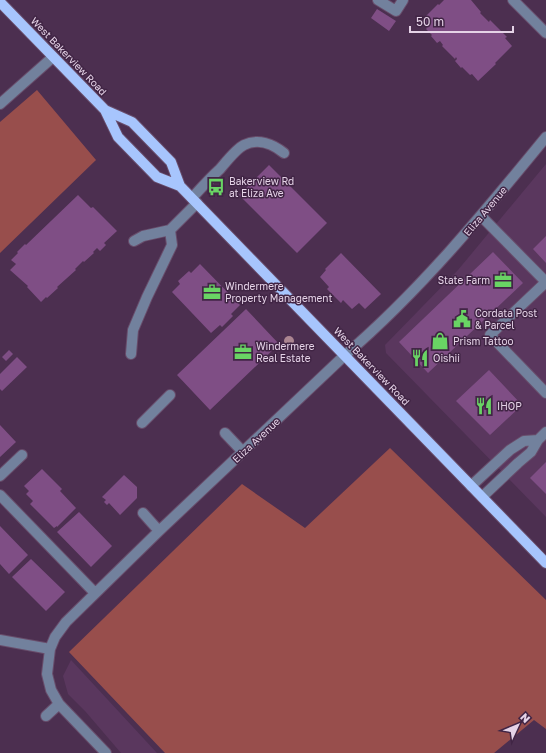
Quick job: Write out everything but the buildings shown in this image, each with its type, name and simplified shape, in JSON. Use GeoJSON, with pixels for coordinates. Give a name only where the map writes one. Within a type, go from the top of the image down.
{"type":"FeatureCollection","features":[{"type":"Feature","properties":{"kind":"main road","name":"West Bakerview Road"},"geometry":{"type":"LineString","coordinates":[[0,2],[105,110],[118,137],[158,177],[180,186],[546,563]]}},
{"type":"Feature","properties":{"kind":"main road","name":"West Bakerview Road"},"geometry":{"type":"LineString","coordinates":[[105,110],[132,122],[171,162],[180,186]]}},
{"type":"Feature","properties":{"kind":"street"},"geometry":{"type":"LineString","coordinates":[[378,0],[396,11],[403,0]]}},
{"type":"Feature","properties":{"kind":"street"},"geometry":{"type":"LineString","coordinates":[[513,0],[546,33]]}},
{"type":"Feature","properties":{"kind":"street"},"geometry":{"type":"LineString","coordinates":[[0,104],[53,57]]}},
{"type":"Feature","properties":{"kind":"street","name":"Eliza Avenue"},"geometry":{"type":"LineString","coordinates":[[106,753],[59,704],[51,690],[47,674],[50,649],[55,637],[66,622],[159,531],[344,356],[368,336],[431,273],[481,216],[546,137]]}},
{"type":"Feature","properties":{"kind":"street"},"geometry":{"type":"LineString","coordinates":[[134,241],[143,236],[170,230],[232,156],[244,146],[254,142],[266,143],[278,148],[284,153]]}},
{"type":"Feature","properties":{"kind":"street"},"geometry":{"type":"LineString","coordinates":[[481,216],[546,282],[490,335],[546,393]]}},
{"type":"Feature","properties":{"kind":"street"},"geometry":{"type":"LineString","coordinates":[[131,354],[133,330],[172,245],[170,230]]}},
{"type":"Feature","properties":{"kind":"street"},"geometry":{"type":"LineString","coordinates":[[142,423],[170,395]]}},
{"type":"Feature","properties":{"kind":"street"},"geometry":{"type":"LineString","coordinates":[[482,497],[531,452],[538,440],[546,432]]}},
{"type":"Feature","properties":{"kind":"street"},"geometry":{"type":"LineString","coordinates":[[225,433],[243,452]]}},
{"type":"Feature","properties":{"kind":"street"},"geometry":{"type":"LineString","coordinates":[[471,486],[510,450],[524,441],[538,440]]}},
{"type":"Feature","properties":{"kind":"street"},"geometry":{"type":"LineString","coordinates":[[0,476],[22,455]]}},
{"type":"Feature","properties":{"kind":"street"},"geometry":{"type":"LineString","coordinates":[[0,495],[95,593]]}},
{"type":"Feature","properties":{"kind":"street"},"geometry":{"type":"LineString","coordinates":[[143,513],[159,531]]}},
{"type":"Feature","properties":{"kind":"street"},"geometry":{"type":"LineString","coordinates":[[0,640],[50,649]]}},
{"type":"Feature","properties":{"kind":"street"},"geometry":{"type":"LineString","coordinates":[[46,716],[59,704]]}},
{"type":"Feature","properties":{"kind":"shaded area"},"geometry":{"type":"Polygon","coordinates":[[[37,90],[96,160],[0,253],[0,122],[37,90]]]}},
{"type":"Feature","properties":{"kind":"shaded area"},"geometry":{"type":"Polygon","coordinates":[[[546,164],[546,517],[386,353],[385,345],[458,270],[546,164]]]}},
{"type":"Feature","properties":{"kind":"shaded area"},"geometry":{"type":"Polygon","coordinates":[[[390,448],[546,600],[546,729],[534,720],[494,753],[165,753],[69,652],[242,484],[305,528],[390,448]]]}},
{"type":"Feature","properties":{"kind":"shaded area"},"geometry":{"type":"Polygon","coordinates":[[[71,660],[157,753],[121,753],[85,711],[68,694],[63,676],[71,660]]]}},
{"type":"Feature","properties":{"kind":"place","name":"Bakerview Rd at Eliza Ave"},"geometry":{"type":"Point","coordinates":[216,187]}},
{"type":"Feature","properties":{"kind":"place","name":"State Farm"},"geometry":{"type":"Point","coordinates":[503,280]}},
{"type":"Feature","properties":{"kind":"place","name":"Windermere Property Management"},"geometry":{"type":"Point","coordinates":[212,292]}},
{"type":"Feature","properties":{"kind":"place","name":"Cordata Post & Parcel"},"geometry":{"type":"Point","coordinates":[462,319]}},
{"type":"Feature","properties":{"kind":"place","name":"Prism Tattoo"},"geometry":{"type":"Point","coordinates":[440,341]}},
{"type":"Feature","properties":{"kind":"place","name":"Windermere Real Estate"},"geometry":{"type":"Point","coordinates":[243,352]}},
{"type":"Feature","properties":{"kind":"place","name":"Oishii"},"geometry":{"type":"Point","coordinates":[420,358]}},
{"type":"Feature","properties":{"kind":"place","name":"IHOP"},"geometry":{"type":"Point","coordinates":[484,406]}}]}
